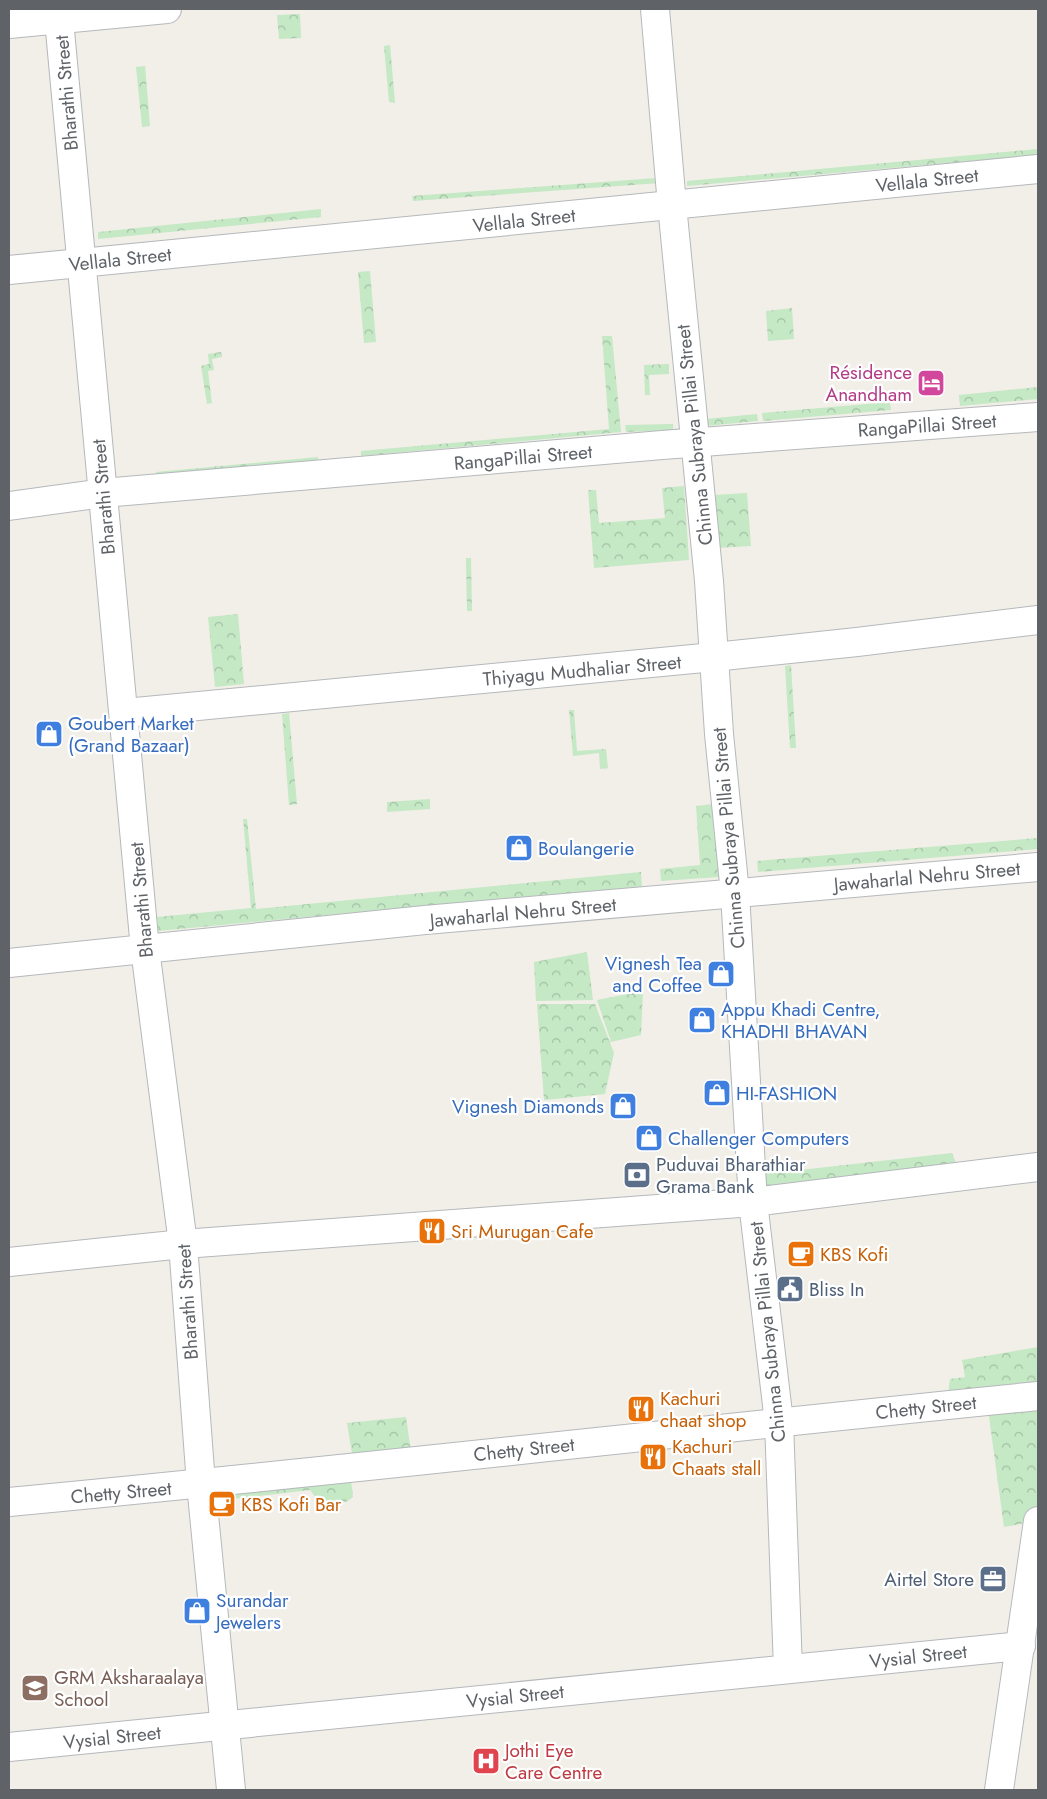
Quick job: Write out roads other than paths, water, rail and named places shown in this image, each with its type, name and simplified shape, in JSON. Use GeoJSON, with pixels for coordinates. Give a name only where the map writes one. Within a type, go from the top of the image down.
{"type":"FeatureCollection","features":[{"type":"Feature","properties":{"kind":"street"},"geometry":{"type":"LineString","coordinates":[[9,24],[59,14],[168,9]]}},
{"type":"Feature","properties":{"kind":"street","name":"Chinna Subraya Pillai Street"},"geometry":{"type":"LineString","coordinates":[[655,9],[709,581],[735,893],[753,1202],[779,1422],[788,1669]]}},
{"type":"Feature","properties":{"kind":"street","name":"Bharathi Street"},"geometry":{"type":"LineString","coordinates":[[59,14],[145,949],[183,1244],[201,1484],[231,1790]]}},
{"type":"Feature","properties":{"kind":"street","name":"Vellala Street"},"geometry":{"type":"LineString","coordinates":[[9,270],[1038,170]]}},
{"type":"Feature","properties":{"kind":"street","name":"RangaPillai Street"},"geometry":{"type":"LineString","coordinates":[[9,506],[103,493],[695,442],[1038,417]]}},
{"type":"Feature","properties":{"kind":"street","name":"Thiyagu Mudhaliar Street"},"geometry":{"type":"LineString","coordinates":[[124,713],[714,657],[1038,620]]}},
{"type":"Feature","properties":{"kind":"street","name":"Jawaharlal Nehru Street"},"geometry":{"type":"LineString","coordinates":[[9,964],[425,920],[1038,867]]}},
{"type":"Feature","properties":{"kind":"street"},"geometry":{"type":"LineString","coordinates":[[9,1262],[183,1244],[753,1202],[1038,1167]]}},
{"type":"Feature","properties":{"kind":"street","name":"Chetty Street"},"geometry":{"type":"LineString","coordinates":[[9,1502],[201,1484],[1038,1396]]}},
{"type":"Feature","properties":{"kind":"street"},"geometry":{"type":"LineString","coordinates":[[998,1790],[1021,1646],[1038,1521]]}},
{"type":"Feature","properties":{"kind":"street","name":"Vysial Street"},"geometry":{"type":"LineString","coordinates":[[9,1747],[1021,1646]]}},
{"type":"Feature","properties":{"kind":"place","name":"Résidence Anandham"},"geometry":{"type":"Point","coordinates":[931,383]}},
{"type":"Feature","properties":{"kind":"place","name":"Goubert Market (Grand Bazaar)"},"geometry":{"type":"Point","coordinates":[49,734]}},
{"type":"Feature","properties":{"kind":"place","name":"Boulangerie"},"geometry":{"type":"Point","coordinates":[519,848]}},
{"type":"Feature","properties":{"kind":"place","name":"Vignesh Tea and Coffee"},"geometry":{"type":"Point","coordinates":[721,974]}},
{"type":"Feature","properties":{"kind":"place","name":"Appu Khadi Centre, KHADHI BHAVAN"},"geometry":{"type":"Point","coordinates":[702,1020]}},
{"type":"Feature","properties":{"kind":"place","name":"HI-FASHION"},"geometry":{"type":"Point","coordinates":[717,1093]}},
{"type":"Feature","properties":{"kind":"place","name":"Vignesh Diamonds"},"geometry":{"type":"Point","coordinates":[623,1106]}},
{"type":"Feature","properties":{"kind":"place","name":"Challenger Computers"},"geometry":{"type":"Point","coordinates":[649,1138]}},
{"type":"Feature","properties":{"kind":"place","name":"Puduvai Bharathiar Grama Bank"},"geometry":{"type":"Point","coordinates":[637,1175]}},
{"type":"Feature","properties":{"kind":"place","name":"Sri Murugan Cafe"},"geometry":{"type":"Point","coordinates":[432,1231]}},
{"type":"Feature","properties":{"kind":"place","name":"KBS Kofi"},"geometry":{"type":"Point","coordinates":[801,1254]}},
{"type":"Feature","properties":{"kind":"place","name":"Bliss In"},"geometry":{"type":"Point","coordinates":[790,1289]}},
{"type":"Feature","properties":{"kind":"place","name":"Kachuri chaat shop"},"geometry":{"type":"Point","coordinates":[641,1409]}},
{"type":"Feature","properties":{"kind":"place","name":"Kachuri Chaats stall"},"geometry":{"type":"Point","coordinates":[653,1457]}},
{"type":"Feature","properties":{"kind":"place","name":"KBS Kofi Bar"},"geometry":{"type":"Point","coordinates":[222,1504]}},
{"type":"Feature","properties":{"kind":"place","name":"Airtel Store"},"geometry":{"type":"Point","coordinates":[993,1579]}},
{"type":"Feature","properties":{"kind":"place","name":"Surandar Jewelers"},"geometry":{"type":"Point","coordinates":[197,1611]}},
{"type":"Feature","properties":{"kind":"place","name":"GRM Aksharaalaya School"},"geometry":{"type":"Point","coordinates":[35,1688]}},
{"type":"Feature","properties":{"kind":"place","name":"Jothi Eye Care Centre"},"geometry":{"type":"Point","coordinates":[486,1761]}}]}
